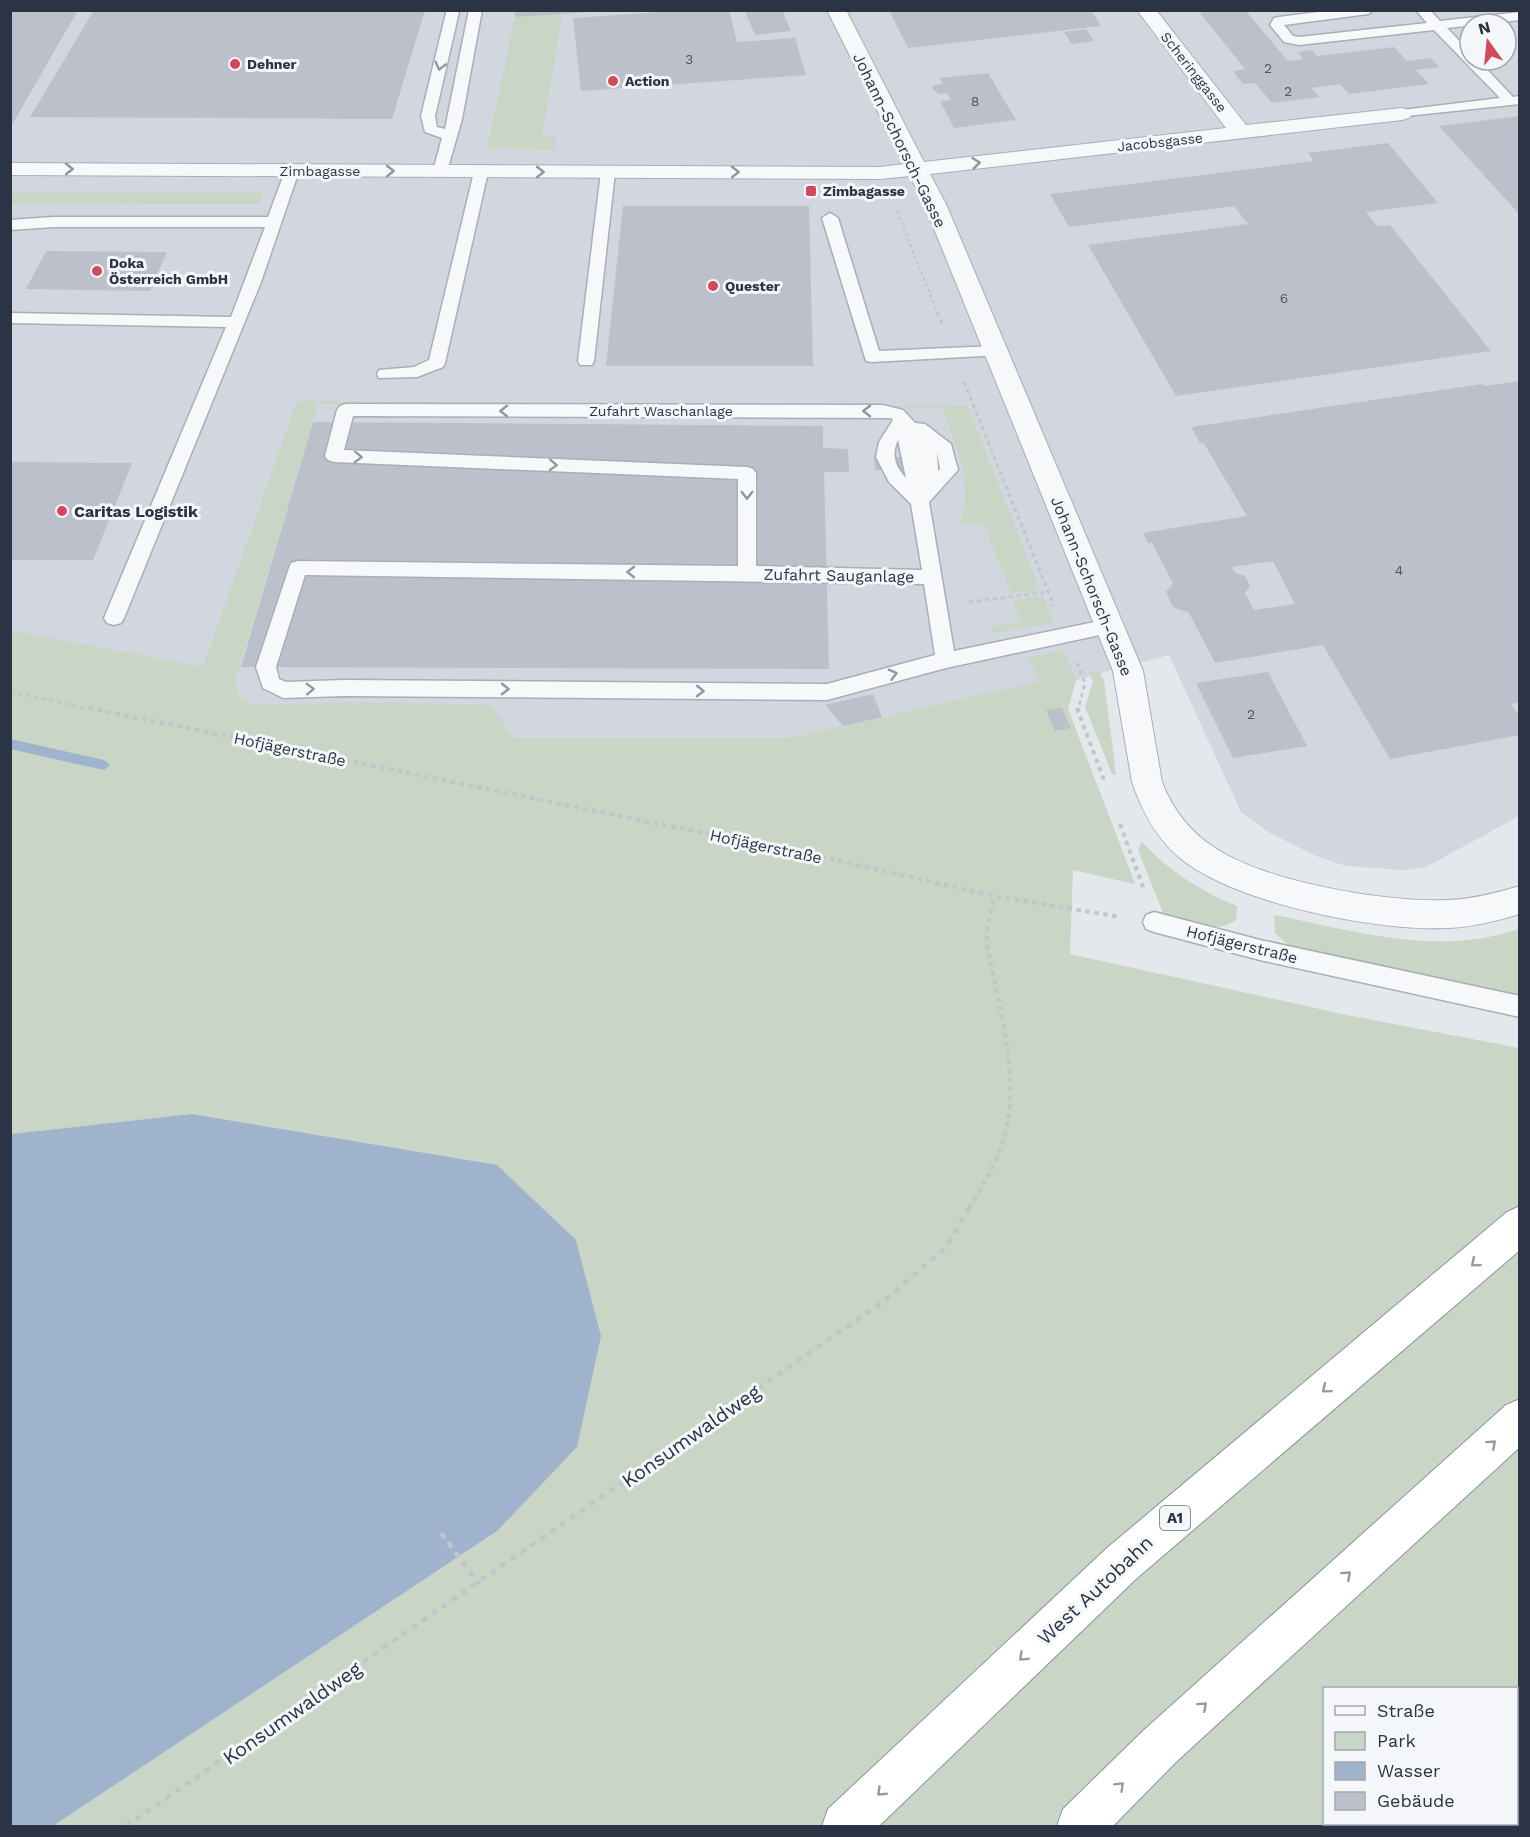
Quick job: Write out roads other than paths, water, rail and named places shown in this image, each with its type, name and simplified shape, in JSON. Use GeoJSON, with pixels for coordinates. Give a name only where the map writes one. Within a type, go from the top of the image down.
{"type":"FeatureCollection","features":[{"type":"Feature","properties":{"kind":"highway","name":"West Autobahn"},"geometry":{"type":"LineString","coordinates":[[845,1827],[1122,1563],[1520,1225]]}},
{"type":"Feature","properties":{"kind":"highway"},"geometry":{"type":"LineString","coordinates":[[1080,1827],[1160,1746],[1520,1419]]}},
{"type":"Feature","properties":{"kind":"street","name":"Johann-Schorsch-Gasse"},"geometry":{"type":"LineString","coordinates":[[836,10],[934,204],[1109,626],[1133,687],[1147,782],[1152,800],[1170,831],[1211,864],[1232,874],[1325,899],[1410,915],[1433,916],[1475,912],[1520,900]]}},
{"type":"Feature","properties":{"kind":"street","name":"Scheringgasse"},"geometry":{"type":"LineString","coordinates":[[1146,10],[1241,133]]}},
{"type":"Feature","properties":{"kind":"street","name":"Jacobsgasse"},"geometry":{"type":"LineString","coordinates":[[918,170],[1402,114]]}},
{"type":"Feature","properties":{"kind":"street","name":"Zimbagasse"},"geometry":{"type":"LineString","coordinates":[[10,169],[880,173],[918,170]]}},
{"type":"Feature","properties":{"kind":"lane"},"geometry":{"type":"LineString","coordinates":[[450,136],[430,129],[428,116],[453,12],[451,10]]}},
{"type":"Feature","properties":{"kind":"lane"},"geometry":{"type":"LineString","coordinates":[[440,171],[450,136],[476,10]]}},
{"type":"Feature","properties":{"kind":"lane"},"geometry":{"type":"LineString","coordinates":[[1368,10],[1279,21],[1276,25],[1289,39],[1299,41],[1520,16]]}},
{"type":"Feature","properties":{"kind":"lane"},"geometry":{"type":"LineString","coordinates":[[1422,10],[1458,48]]}},
{"type":"Feature","properties":{"kind":"lane"},"geometry":{"type":"LineString","coordinates":[[1484,72],[1515,100]]}},
{"type":"Feature","properties":{"kind":"lane"},"geometry":{"type":"LineString","coordinates":[[1402,114],[1515,100]]}},
{"type":"Feature","properties":{"kind":"lane"},"geometry":{"type":"LineString","coordinates":[[114,618],[236,322],[292,171]]}},
{"type":"Feature","properties":{"kind":"lane"},"geometry":{"type":"LineString","coordinates":[[385,374],[417,372],[437,363],[481,171]]}},
{"type":"Feature","properties":{"kind":"lane"},"geometry":{"type":"LineString","coordinates":[[586,362],[608,172]]}},
{"type":"Feature","properties":{"kind":"lane"},"geometry":{"type":"LineString","coordinates":[[830,218],[872,357],[995,351]]}},
{"type":"Feature","properties":{"kind":"lane"},"geometry":{"type":"LineString","coordinates":[[10,225],[53,222],[274,222]]}},
{"type":"Feature","properties":{"kind":"lane"},"geometry":{"type":"LineString","coordinates":[[10,318],[236,322]]}},
{"type":"Feature","properties":{"kind":"lane","name":"Zufahrt Waschanlage"},"geometry":{"type":"LineString","coordinates":[[747,573],[747,473],[334,456],[346,410],[884,411],[897,414],[902,420]]}},
{"type":"Feature","properties":{"kind":"lane"},"geometry":{"type":"LineString","coordinates":[[920,502],[889,470],[885,450],[902,420],[928,450],[928,470],[920,502],[935,606],[946,660],[1109,626]]}},
{"type":"Feature","properties":{"kind":"lane","name":"Zufahrt Sauganlage"},"geometry":{"type":"LineString","coordinates":[[931,577],[298,568],[266,667],[270,683],[283,690],[344,688],[827,692],[946,660]]}},
{"type":"Feature","properties":{"kind":"lane","name":"Hofjägerstraße"},"geometry":{"type":"LineString","coordinates":[[1154,922],[1260,950],[1520,1007]]}},
{"type":"Feature","properties":{"kind":"water"},"geometry":{"type":"Polygon","coordinates":[[[191,1114],[497,1165],[576,1240],[601,1336],[577,1447],[497,1531],[53,1826],[11,1826],[11,1134],[191,1114]]]}},
{"type":"Feature","properties":{"kind":"waterway"},"geometry":{"type":"LineString","coordinates":[[10,744],[104,765]]}},
{"type":"Feature","properties":{"kind":"place","name":"Dehner"},"geometry":{"type":"Point","coordinates":[235,64]}},
{"type":"Feature","properties":{"kind":"place","name":"Action"},"geometry":{"type":"Point","coordinates":[613,81]}},
{"type":"Feature","properties":{"kind":"place","name":"Zimbagasse"},"geometry":{"type":"Point","coordinates":[811,191]}},
{"type":"Feature","properties":{"kind":"place","name":"Doka Österreich GmbH"},"geometry":{"type":"Point","coordinates":[97,271]}},
{"type":"Feature","properties":{"kind":"place","name":"Quester"},"geometry":{"type":"Point","coordinates":[713,286]}},
{"type":"Feature","properties":{"kind":"place","name":"Caritas Logistik"},"geometry":{"type":"Point","coordinates":[62,511]}}]}
